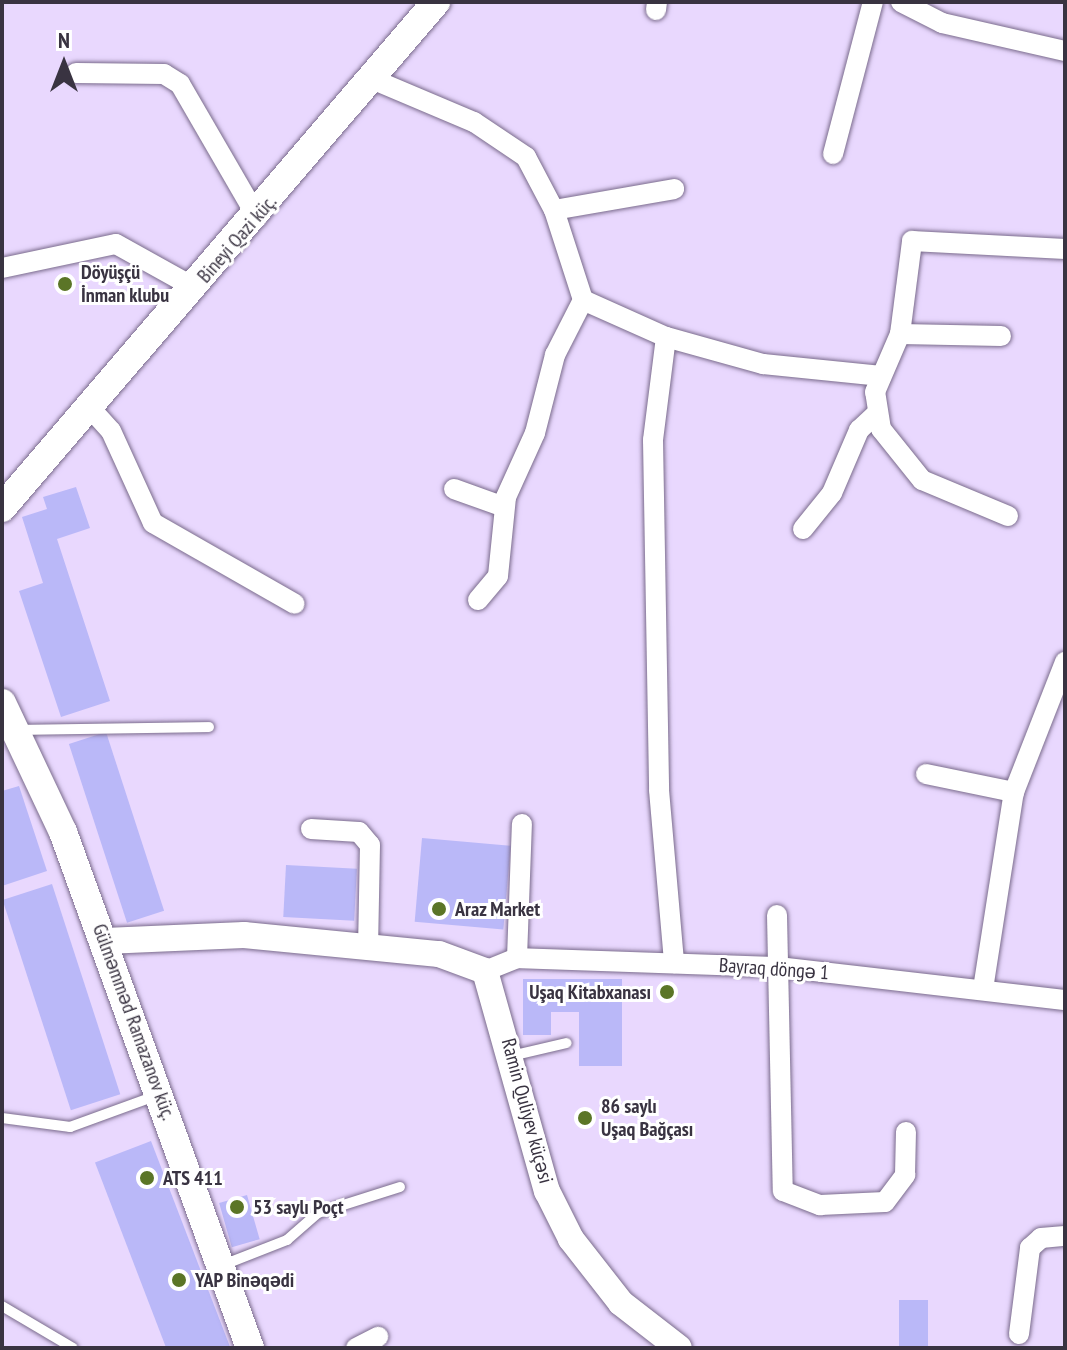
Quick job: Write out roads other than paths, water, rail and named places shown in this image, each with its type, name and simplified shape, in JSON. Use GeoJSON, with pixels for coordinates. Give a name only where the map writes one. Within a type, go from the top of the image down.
{"type":"FeatureCollection","features":[{"type":"Feature","properties":{"kind":"main road","name":"Bineyi Qazi küç."},"geometry":{"type":"LineString","coordinates":[[2,508],[92,410],[257,217],[431,4]]}},
{"type":"Feature","properties":{"kind":"main road","name":"Gülməmməd Ramazanov küç."},"geometry":{"type":"LineString","coordinates":[[2,703],[19,730],[105,941],[250,1348]]}},
{"type":"Feature","properties":{"kind":"street"},"geometry":{"type":"LineString","coordinates":[[833,154],[873,2]]}},
{"type":"Feature","properties":{"kind":"street"},"geometry":{"type":"LineString","coordinates":[[901,2],[942,23],[1065,51]]}},
{"type":"Feature","properties":{"kind":"street"},"geometry":{"type":"LineString","coordinates":[[76,73],[164,74],[180,84],[257,217]]}},
{"type":"Feature","properties":{"kind":"street"},"geometry":{"type":"LineString","coordinates":[[372,79],[507,140],[526,157],[554,210],[583,300],[555,355],[504,507],[504,555],[478,600]]}},
{"type":"Feature","properties":{"kind":"street"},"geometry":{"type":"LineString","coordinates":[[554,210],[674,189]]}},
{"type":"Feature","properties":{"kind":"street"},"geometry":{"type":"LineString","coordinates":[[803,529],[832,493],[859,430],[875,415],[881,376],[900,334],[912,241],[1065,249]]}},
{"type":"Feature","properties":{"kind":"street"},"geometry":{"type":"LineString","coordinates":[[2,268],[116,244],[195,288]]}},
{"type":"Feature","properties":{"kind":"street"},"geometry":{"type":"LineString","coordinates":[[583,300],[666,337],[763,364],[881,376]]}},
{"type":"Feature","properties":{"kind":"street"},"geometry":{"type":"LineString","coordinates":[[900,334],[1001,336]]}},
{"type":"Feature","properties":{"kind":"street"},"geometry":{"type":"LineString","coordinates":[[666,337],[654,455],[659,790],[674,963]]}},
{"type":"Feature","properties":{"kind":"street"},"geometry":{"type":"LineString","coordinates":[[92,410],[111,431],[153,523],[295,604]]}},
{"type":"Feature","properties":{"kind":"street"},"geometry":{"type":"LineString","coordinates":[[875,415],[922,480],[1008,516]]}},
{"type":"Feature","properties":{"kind":"street"},"geometry":{"type":"LineString","coordinates":[[454,489],[504,507]]}},
{"type":"Feature","properties":{"kind":"street"},"geometry":{"type":"LineString","coordinates":[[983,989],[1014,792],[1065,662]]}},
{"type":"Feature","properties":{"kind":"street"},"geometry":{"type":"LineString","coordinates":[[926,774],[1014,792]]}},
{"type":"Feature","properties":{"kind":"street"},"geometry":{"type":"LineString","coordinates":[[517,958],[522,824]]}},
{"type":"Feature","properties":{"kind":"street"},"geometry":{"type":"LineString","coordinates":[[311,829],[359,832],[370,845],[368,946]]}},
{"type":"Feature","properties":{"kind":"street"},"geometry":{"type":"LineString","coordinates":[[777,915],[783,1191],[820,1205],[885,1202],[905,1175],[906,1132]]}},
{"type":"Feature","properties":{"kind":"street"},"geometry":{"type":"LineString","coordinates":[[105,941],[215,934],[368,946],[457,957],[485,971]]}},
{"type":"Feature","properties":{"kind":"street","name":"Bayraq döngə 1"},"geometry":{"type":"LineString","coordinates":[[485,971],[517,958],[779,967],[1065,1000]]}},
{"type":"Feature","properties":{"kind":"street","name":"Ramin Quliyev küçəsi"},"geometry":{"type":"LineString","coordinates":[[485,971],[547,1191],[571,1239],[596,1277],[674,1347]]}},
{"type":"Feature","properties":{"kind":"street"},"geometry":{"type":"LineString","coordinates":[[1019,1334],[1030,1248],[1041,1238],[1065,1236]]}},
{"type":"Feature","properties":{"kind":"street"},"geometry":{"type":"LineString","coordinates":[[356,1348],[378,1337]]}},
{"type":"Feature","properties":{"kind":"lane"},"geometry":{"type":"LineString","coordinates":[[19,730],[209,727]]}},
{"type":"Feature","properties":{"kind":"lane"},"geometry":{"type":"LineString","coordinates":[[511,1056],[567,1043]]}},
{"type":"Feature","properties":{"kind":"lane"},"geometry":{"type":"LineString","coordinates":[[2,1118],[70,1127],[160,1094]]}},
{"type":"Feature","properties":{"kind":"lane"},"geometry":{"type":"LineString","coordinates":[[222,1266],[287,1240],[318,1213],[400,1187]]}},
{"type":"Feature","properties":{"kind":"lane"},"geometry":{"type":"LineString","coordinates":[[2,1306],[73,1348]]}},
{"type":"Feature","properties":{"kind":"place","name":"Döyüşçü İnman klubu"},"geometry":{"type":"Point","coordinates":[65,284]}},
{"type":"Feature","properties":{"kind":"place","name":"Araz Market"},"geometry":{"type":"Point","coordinates":[439,909]}},
{"type":"Feature","properties":{"kind":"place","name":"Uşaq Kitabxanası"},"geometry":{"type":"Point","coordinates":[667,992]}},
{"type":"Feature","properties":{"kind":"place","name":"86 saylı Uşaq Bağçası"},"geometry":{"type":"Point","coordinates":[585,1118]}},
{"type":"Feature","properties":{"kind":"place","name":"ATS 411"},"geometry":{"type":"Point","coordinates":[147,1178]}},
{"type":"Feature","properties":{"kind":"place","name":"53 saylı Poçt"},"geometry":{"type":"Point","coordinates":[237,1207]}},
{"type":"Feature","properties":{"kind":"place","name":"YAP Binəqədi"},"geometry":{"type":"Point","coordinates":[179,1280]}}]}
